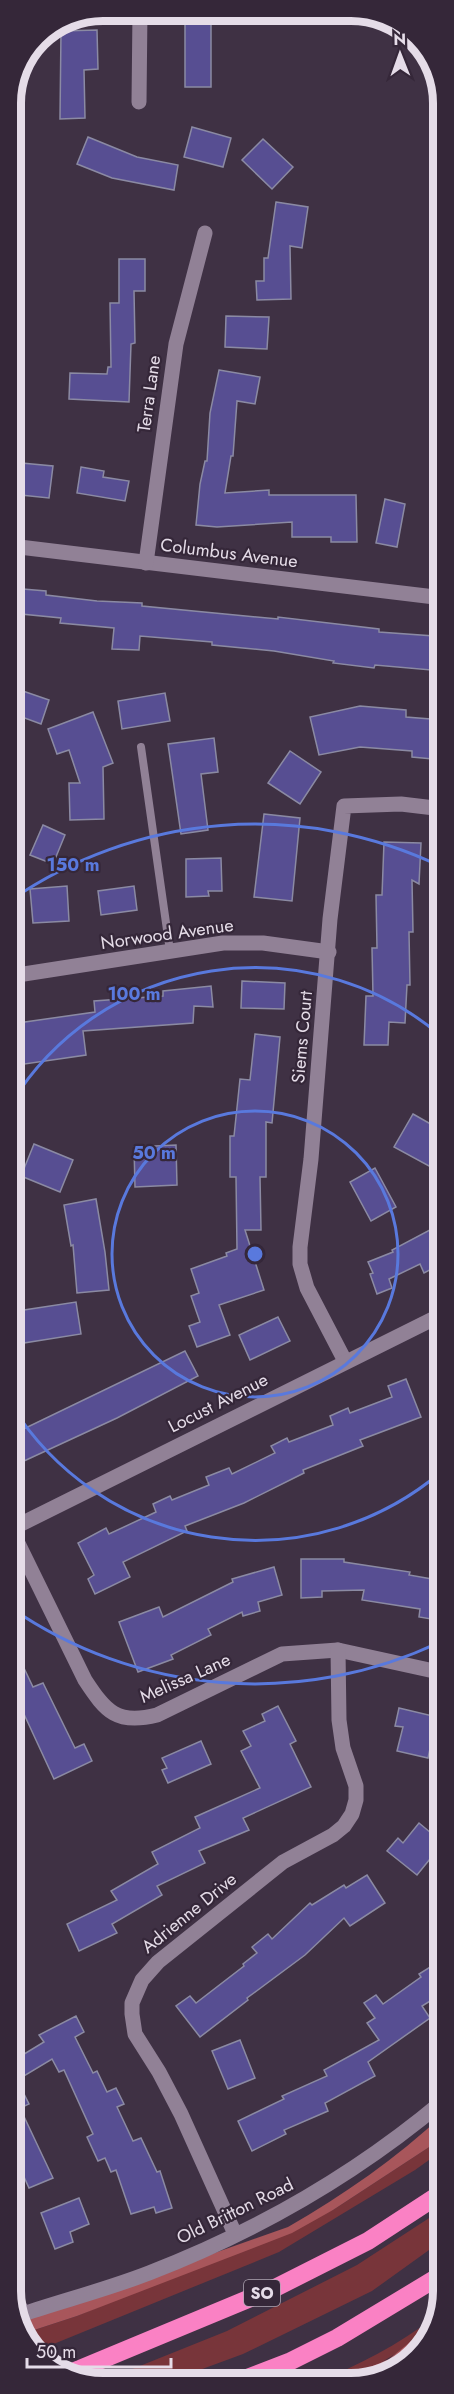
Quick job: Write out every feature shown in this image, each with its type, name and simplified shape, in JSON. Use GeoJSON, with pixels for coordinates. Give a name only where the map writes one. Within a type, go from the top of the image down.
{"type":"FeatureCollection","features":[{"type":"Feature","properties":{"kind":"highway","name":"SO"},"geometry":{"type":"LineString","coordinates":[[79,2369],[278,2287],[368,2241],[433,2199]]}},
{"type":"Feature","properties":{"kind":"highway"},"geometry":{"type":"LineString","coordinates":[[260,2373],[289,2362],[337,2338],[433,2280]]}},
{"type":"Feature","properties":{"kind":"street"},"geometry":{"type":"LineString","coordinates":[[139,102],[140,21]]}},
{"type":"Feature","properties":{"kind":"street","name":"Terra Lane"},"geometry":{"type":"LineString","coordinates":[[146,562],[176,344],[205,233]]}},
{"type":"Feature","properties":{"kind":"street","name":"Columbus Avenue"},"geometry":{"type":"LineString","coordinates":[[21,547],[433,597]]}},
{"type":"Feature","properties":{"kind":"street","name":"Siems Court"},"geometry":{"type":"LineString","coordinates":[[345,1361],[307,1288],[300,1264],[329,952],[330,919],[344,806],[401,804],[433,808]]}},
{"type":"Feature","properties":{"kind":"street","name":"Norwood Avenue"},"geometry":{"type":"LineString","coordinates":[[21,974],[223,943],[263,944],[329,952]]}},
{"type":"Feature","properties":{"kind":"street","name":"Locust Avenue"},"geometry":{"type":"LineString","coordinates":[[21,1524],[433,1319]]}},
{"type":"Feature","properties":{"kind":"street","name":"Melissa Lane"},"geometry":{"type":"LineString","coordinates":[[21,1549],[86,1680],[100,1702],[122,1718],[139,1720],[157,1715],[282,1654],[296,1651],[338,1650],[433,1671]]}},
{"type":"Feature","properties":{"kind":"street","name":"Adrienne Drive"},"geometry":{"type":"LineString","coordinates":[[235,2234],[181,2114],[159,2072],[135,2034],[132,2003],[142,1980],[158,1962],[283,1862],[333,1835],[344,1826],[352,1814],[356,1800],[356,1786],[344,1748],[339,1720],[338,1650]]}},
{"type":"Feature","properties":{"kind":"street","name":"Old Britton Road"},"geometry":{"type":"LineString","coordinates":[[24,2314],[147,2273],[235,2234],[305,2198],[348,2172],[433,2109]]}},
{"type":"Feature","properties":{"kind":"lane"},"geometry":{"type":"LineString","coordinates":[[141,747],[170,951]]}},
{"type":"Feature","properties":{"kind":"shaded area"},"geometry":{"type":"Polygon","coordinates":[[[433,2124],[433,2145],[333,2210],[292,2233],[77,2316],[31,2331],[29,2327],[26,2320],[288,2227],[369,2175],[433,2124]]]}},
{"type":"Feature","properties":{"kind":"shaded area"},"geometry":{"type":"Polygon","coordinates":[[[433,2145],[433,2157],[415,2170],[279,2252],[44,2348],[31,2331],[77,2316],[333,2210],[433,2145]]]}},
{"type":"Feature","properties":{"kind":"shaded area"},"geometry":{"type":"Polygon","coordinates":[[[433,2216],[433,2247],[372,2291],[243,2354],[191,2373],[122,2373],[227,2331],[357,2265],[433,2216]]]}},
{"type":"Feature","properties":{"kind":"shaded area"},"geometry":{"type":"Polygon","coordinates":[[[427,2322],[417,2338],[390,2357],[362,2372],[338,2373],[378,2354],[427,2322]]]}},
{"type":"Feature","properties":{"kind":"shaded area"},"geometry":{"type":"Polygon","coordinates":[[[421,2333],[413,2345],[387,2365],[358,2372],[389,2359],[421,2333]]]}},
{"type":"Feature","properties":{"kind":"building"},"geometry":{"type":"Polygon","coordinates":[[[185,21],[211,21],[211,87],[185,87],[185,21]]]}},
{"type":"Feature","properties":{"kind":"building"},"geometry":{"type":"Polygon","coordinates":[[[97,30],[98,69],[84,70],[85,118],[60,119],[61,33],[97,30]]]}},
{"type":"Feature","properties":{"kind":"building"},"geometry":{"type":"Polygon","coordinates":[[[192,127],[231,138],[223,167],[184,157],[192,127]]]}},
{"type":"Feature","properties":{"kind":"building"},"geometry":{"type":"Polygon","coordinates":[[[88,137],[137,157],[178,165],[174,190],[112,178],[77,164],[88,137]]]}},
{"type":"Feature","properties":{"kind":"building"},"geometry":{"type":"Polygon","coordinates":[[[263,139],[293,167],[272,189],[242,160],[263,139]]]}},
{"type":"Feature","properties":{"kind":"building"},"geometry":{"type":"Polygon","coordinates":[[[276,202],[308,207],[302,248],[290,246],[291,299],[257,300],[256,281],[264,281],[264,258],[268,258],[276,202]]]}},
{"type":"Feature","properties":{"kind":"building"},"geometry":{"type":"Polygon","coordinates":[[[119,259],[145,259],[145,291],[134,291],[135,343],[131,344],[129,402],[69,399],[70,373],[107,374],[108,367],[111,367],[110,303],[119,303],[119,259]]]}},
{"type":"Feature","properties":{"kind":"building"},"geometry":{"type":"Polygon","coordinates":[[[226,316],[269,317],[267,349],[225,347],[226,316]]]}},
{"type":"Feature","properties":{"kind":"building"},"geometry":{"type":"Polygon","coordinates":[[[219,370],[260,377],[255,404],[237,401],[233,456],[231,456],[225,493],[269,490],[269,495],[356,495],[357,542],[331,542],[331,537],[292,537],[292,522],[217,527],[196,525],[200,484],[205,461],[207,461],[210,413],[219,370]]]}},
{"type":"Feature","properties":{"kind":"building"},"geometry":{"type":"Polygon","coordinates":[[[21,463],[53,466],[49,498],[21,495],[21,463]]]}},
{"type":"Feature","properties":{"kind":"building"},"geometry":{"type":"Polygon","coordinates":[[[81,467],[104,471],[103,477],[129,481],[125,501],[77,493],[81,467]]]}},
{"type":"Feature","properties":{"kind":"building"},"geometry":{"type":"Polygon","coordinates":[[[385,499],[405,504],[397,547],[376,543],[385,499]]]}},
{"type":"Feature","properties":{"kind":"building"},"geometry":{"type":"Polygon","coordinates":[[[21,589],[46,591],[46,595],[97,601],[142,603],[142,606],[278,619],[278,617],[379,629],[379,632],[433,636],[431,670],[375,665],[374,668],[333,663],[334,661],[274,651],[212,645],[212,642],[140,636],[139,650],[112,649],[114,628],[60,623],[61,618],[21,614],[21,589]]]}},
{"type":"Feature","properties":{"kind":"building"},"geometry":{"type":"Polygon","coordinates":[[[21,690],[49,700],[41,724],[21,717],[21,690]]]}},
{"type":"Feature","properties":{"kind":"building"},"geometry":{"type":"Polygon","coordinates":[[[165,693],[170,721],[122,729],[118,701],[165,693]]]}},
{"type":"Feature","properties":{"kind":"building"},"geometry":{"type":"Polygon","coordinates":[[[360,706],[406,710],[406,717],[433,719],[433,759],[412,757],[412,751],[360,747],[319,755],[310,717],[360,706]]]}},
{"type":"Feature","properties":{"kind":"building"},"geometry":{"type":"Polygon","coordinates":[[[93,712],[113,763],[103,767],[104,819],[70,820],[69,783],[80,783],[69,750],[57,754],[48,729],[93,712]]]}},
{"type":"Feature","properties":{"kind":"building"},"geometry":{"type":"Polygon","coordinates":[[[214,738],[218,772],[201,774],[208,830],[181,834],[168,744],[214,738]]]}},
{"type":"Feature","properties":{"kind":"building"},"geometry":{"type":"Polygon","coordinates":[[[290,751],[321,772],[300,804],[268,783],[290,751]]]}},
{"type":"Feature","properties":{"kind":"building"},"geometry":{"type":"Polygon","coordinates":[[[264,814],[300,818],[292,901],[254,897],[264,814]]]}},
{"type":"Feature","properties":{"kind":"building"},"geometry":{"type":"Polygon","coordinates":[[[43,825],[65,835],[53,864],[30,855],[43,825]]]}},
{"type":"Feature","properties":{"kind":"building"},"geometry":{"type":"Polygon","coordinates":[[[384,842],[421,843],[419,884],[412,880],[413,932],[409,932],[410,985],[407,985],[405,1023],[389,1022],[388,1045],[364,1045],[366,996],[373,996],[372,948],[377,948],[376,895],[382,895],[384,842]]]}},
{"type":"Feature","properties":{"kind":"building"},"geometry":{"type":"Polygon","coordinates":[[[221,858],[222,891],[208,891],[209,896],[186,897],[186,859],[221,858]]]}},
{"type":"Feature","properties":{"kind":"building"},"geometry":{"type":"Polygon","coordinates":[[[67,886],[69,921],[33,923],[30,889],[67,886]]]}},
{"type":"Feature","properties":{"kind":"building"},"geometry":{"type":"Polygon","coordinates":[[[134,886],[137,910],[101,915],[98,891],[134,886]]]}},
{"type":"Feature","properties":{"kind":"building"},"geometry":{"type":"Polygon","coordinates":[[[242,981],[285,983],[284,1009],[241,1008],[242,981]]]}},
{"type":"Feature","properties":{"kind":"building"},"geometry":{"type":"Polygon","coordinates":[[[211,986],[213,1007],[194,1006],[193,1023],[83,1031],[86,1055],[21,1065],[21,1023],[95,1012],[94,1001],[163,996],[163,991],[211,986]]]}},
{"type":"Feature","properties":{"kind":"building"},"geometry":{"type":"Polygon","coordinates":[[[255,1034],[280,1037],[272,1123],[266,1122],[266,1177],[260,1177],[261,1230],[245,1230],[264,1290],[219,1305],[230,1335],[197,1347],[189,1326],[200,1322],[191,1296],[199,1293],[191,1269],[227,1256],[226,1253],[237,1249],[236,1177],[230,1177],[230,1136],[234,1136],[240,1079],[250,1080],[255,1034]]]}},
{"type":"Feature","properties":{"kind":"building"},"geometry":{"type":"Polygon","coordinates":[[[413,1114],[433,1125],[433,1159],[429,1166],[394,1147],[413,1114]]]}},
{"type":"Feature","properties":{"kind":"building"},"geometry":{"type":"Polygon","coordinates":[[[34,1144],[73,1160],[60,1192],[21,1176],[34,1144]]]}},
{"type":"Feature","properties":{"kind":"building"},"geometry":{"type":"Polygon","coordinates":[[[176,1145],[177,1185],[135,1187],[134,1147],[176,1145]]]}},
{"type":"Feature","properties":{"kind":"building"},"geometry":{"type":"Polygon","coordinates":[[[375,1168],[396,1207],[371,1221],[350,1182],[375,1168]]]}},
{"type":"Feature","properties":{"kind":"building"},"geometry":{"type":"Polygon","coordinates":[[[96,1199],[109,1290],[77,1293],[73,1245],[71,1246],[64,1205],[96,1199]]]}},
{"type":"Feature","properties":{"kind":"building"},"geometry":{"type":"Polygon","coordinates":[[[433,1228],[433,1268],[424,1273],[420,1264],[389,1279],[392,1288],[377,1294],[370,1274],[373,1273],[368,1262],[393,1252],[392,1250],[433,1228]]]}},
{"type":"Feature","properties":{"kind":"building"},"geometry":{"type":"Polygon","coordinates":[[[76,1302],[81,1334],[21,1343],[21,1310],[76,1302]]]}},
{"type":"Feature","properties":{"kind":"building"},"geometry":{"type":"Polygon","coordinates":[[[278,1317],[290,1341],[250,1360],[239,1335],[278,1317]]]}},
{"type":"Feature","properties":{"kind":"building"},"geometry":{"type":"Polygon","coordinates":[[[185,1351],[198,1376],[117,1418],[21,1462],[21,1430],[185,1351]]]}},
{"type":"Feature","properties":{"kind":"building"},"geometry":{"type":"Polygon","coordinates":[[[406,1379],[421,1417],[360,1440],[363,1446],[303,1470],[304,1473],[244,1503],[185,1526],[187,1531],[123,1562],[130,1577],[95,1594],[88,1579],[94,1575],[78,1543],[106,1528],[109,1534],[156,1512],[153,1504],[170,1496],[172,1500],[209,1485],[206,1477],[229,1468],[232,1474],[275,1453],[271,1446],[287,1438],[289,1442],[333,1425],[330,1416],[348,1408],[350,1413],[392,1397],[388,1386],[406,1379]]]}},
{"type":"Feature","properties":{"kind":"building"},"geometry":{"type":"Polygon","coordinates":[[[301,1559],[344,1559],[344,1562],[410,1572],[409,1575],[433,1579],[433,1619],[419,1617],[420,1609],[362,1600],[364,1590],[322,1591],[322,1597],[301,1598],[301,1559]]]}},
{"type":"Feature","properties":{"kind":"building"},"geometry":{"type":"Polygon","coordinates":[[[274,1567],[282,1595],[258,1602],[260,1611],[243,1616],[242,1612],[208,1629],[211,1635],[171,1655],[173,1659],[138,1672],[119,1622],[159,1607],[163,1617],[233,1582],[232,1579],[274,1567]]]}},
{"type":"Feature","properties":{"kind":"building"},"geometry":{"type":"Polygon","coordinates":[[[23,1666],[33,1687],[43,1683],[75,1748],[84,1744],[92,1761],[54,1779],[23,1712],[21,1713],[21,1667],[23,1666]]]}},
{"type":"Feature","properties":{"kind":"building"},"geometry":{"type":"Polygon","coordinates":[[[278,1706],[296,1741],[290,1744],[311,1787],[243,1818],[249,1830],[199,1851],[205,1863],[157,1886],[162,1895],[112,1924],[117,1933],[79,1951],[67,1924],[117,1900],[111,1891],[158,1864],[152,1852],[200,1828],[195,1817],[260,1788],[241,1751],[251,1746],[243,1731],[265,1721],[262,1714],[278,1706]]]}},
{"type":"Feature","properties":{"kind":"building"},"geometry":{"type":"Polygon","coordinates":[[[399,1708],[433,1716],[433,1735],[428,1758],[397,1751],[403,1727],[395,1726],[399,1708]]]}},
{"type":"Feature","properties":{"kind":"building"},"geometry":{"type":"Polygon","coordinates":[[[201,1741],[211,1764],[168,1783],[162,1770],[167,1768],[162,1758],[201,1741]]]}},
{"type":"Feature","properties":{"kind":"building"},"geometry":{"type":"Polygon","coordinates":[[[419,1823],[433,1835],[433,1855],[417,1875],[387,1851],[398,1838],[403,1843],[419,1823]]]}},
{"type":"Feature","properties":{"kind":"building"},"geometry":{"type":"Polygon","coordinates":[[[367,1875],[385,1903],[350,1926],[344,1918],[305,1955],[247,1998],[248,2000],[200,2037],[176,2006],[190,1996],[196,2003],[244,1966],[243,1964],[257,1953],[252,1947],[268,1934],[272,1939],[310,1903],[312,1905],[344,1885],[346,1888],[367,1875]]]}},
{"type":"Feature","properties":{"kind":"building"},"geometry":{"type":"Polygon","coordinates":[[[433,1965],[433,1999],[422,2006],[430,2018],[368,2062],[375,2076],[325,2103],[328,2111],[284,2130],[286,2134],[252,2151],[238,2121],[284,2099],[282,2096],[327,2076],[324,2070],[379,2040],[367,2023],[375,2018],[364,2003],[376,1995],[383,2004],[421,1977],[419,1974],[433,1965]]]}},
{"type":"Feature","properties":{"kind":"building"},"geometry":{"type":"Polygon","coordinates":[[[76,2016],[84,2032],[75,2037],[93,2073],[97,2071],[107,2092],[116,2088],[124,2104],[117,2107],[133,2141],[141,2138],[157,2172],[160,2171],[172,2208],[156,2213],[154,2207],[131,2214],[116,2170],[111,2172],[105,2158],[98,2161],[87,2137],[93,2134],[64,2070],[59,2072],[52,2059],[21,2078],[21,2056],[44,2042],[39,2035],[76,2016]]]}},
{"type":"Feature","properties":{"kind":"building"},"geometry":{"type":"Polygon","coordinates":[[[240,2040],[255,2078],[228,2089],[212,2051],[240,2040]]]}},
{"type":"Feature","properties":{"kind":"building"},"geometry":{"type":"Polygon","coordinates":[[[21,2088],[29,2104],[21,2108],[21,2088]]]}},
{"type":"Feature","properties":{"kind":"building"},"geometry":{"type":"Polygon","coordinates":[[[21,2110],[53,2178],[29,2188],[21,2170],[21,2110]]]}},
{"type":"Feature","properties":{"kind":"building"},"geometry":{"type":"Polygon","coordinates":[[[79,2198],[89,2224],[70,2232],[73,2242],[55,2249],[41,2213],[79,2198]]]}}]}
